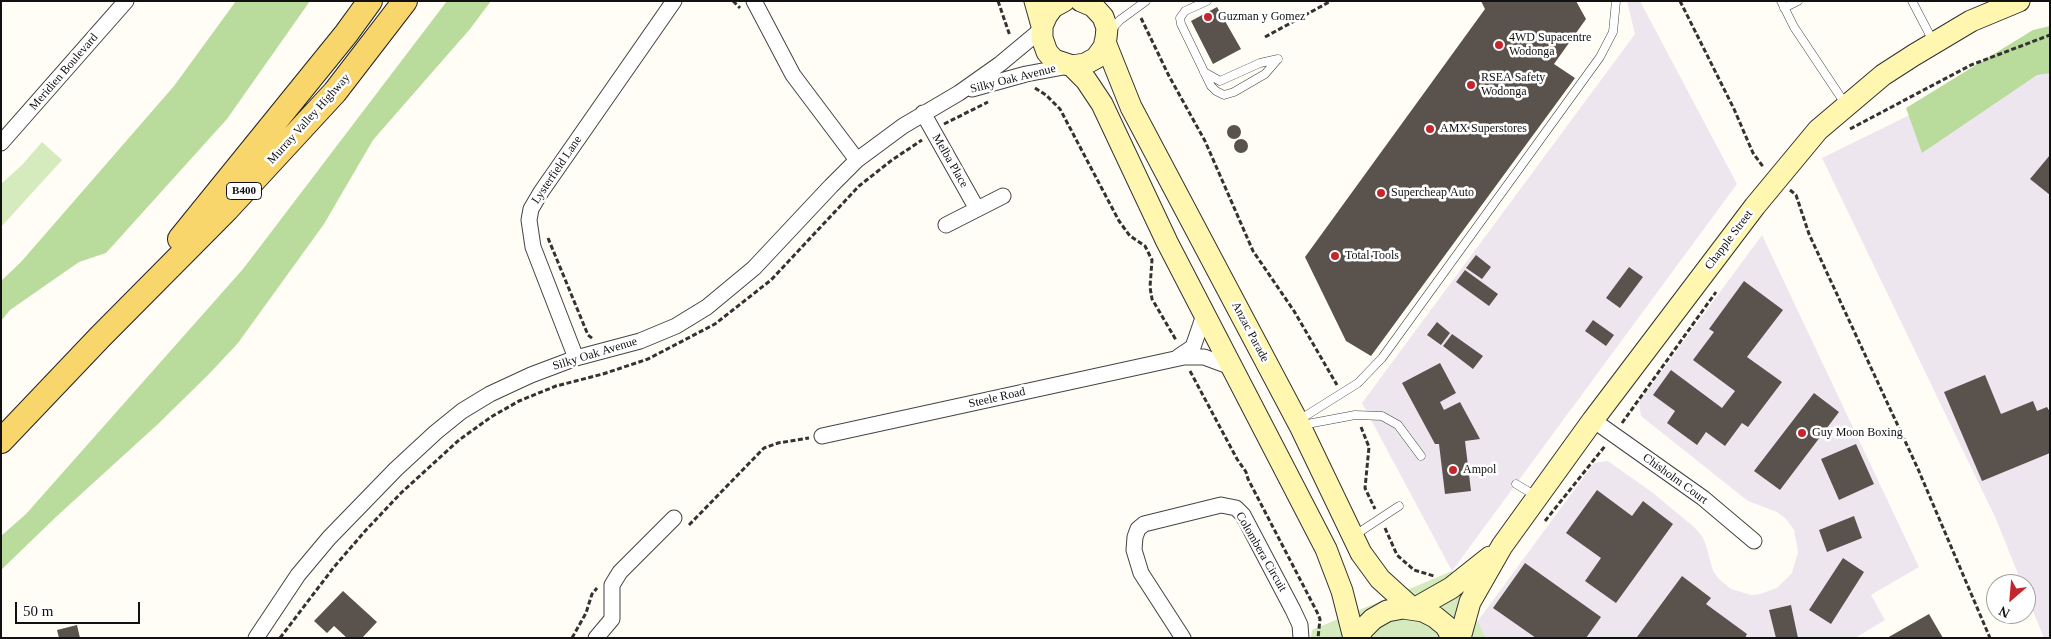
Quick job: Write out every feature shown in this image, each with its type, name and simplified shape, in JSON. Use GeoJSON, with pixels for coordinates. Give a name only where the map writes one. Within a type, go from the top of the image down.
{"type":"FeatureCollection","features":[{"type":"Feature","properties":{"kind":"main road","name":"Murray Valley Highway"},"geometry":{"type":"LineString","coordinates":[[100,337],[346,34],[370,1]]}},
{"type":"Feature","properties":{"kind":"main road","name":"Murray Valley Highway"},"geometry":{"type":"LineString","coordinates":[[1,441],[100,337],[227,210],[335,92],[405,1]]}},
{"type":"Feature","properties":{"kind":"main road"},"geometry":{"type":"LineString","coordinates":[[1035,1],[1042,27],[1042,43],[1047,52],[1058,63],[1070,66],[1085,64],[1099,55],[1106,40],[1107,28],[1103,17],[1093,6],[1080,1],[1053,7],[1042,27]]}},
{"type":"Feature","properties":{"kind":"main road","name":"Chapple Street"},"geometry":{"type":"LineString","coordinates":[[1460,638],[1470,602],[1502,546],[1593,420],[1788,184],[1818,130],[1883,76],[1934,43],[1971,21],[2019,1]]}},
{"type":"Feature","properties":{"kind":"main road","name":"Anzac Parade"},"geometry":{"type":"LineString","coordinates":[[1106,40],[1131,107],[1298,423],[1361,553],[1386,586],[1414,609]]}},
{"type":"Feature","properties":{"kind":"main road"},"geometry":{"type":"LineString","coordinates":[[1070,66],[1086,80],[1102,104],[1167,242],[1326,549],[1342,591],[1354,638]]}},
{"type":"Feature","properties":{"kind":"main road","name":"Chapple Street"},"geometry":{"type":"LineString","coordinates":[[1414,609],[1451,588],[1502,546]]}},
{"type":"Feature","properties":{"kind":"main road"},"geometry":{"type":"LineString","coordinates":[[1358,638],[1369,623],[1380,615],[1395,609],[1414,609],[1430,614],[1446,626],[1452,638]]}},
{"type":"Feature","properties":{"kind":"street","name":"Meridien Boulevard"},"geometry":{"type":"LineString","coordinates":[[1,143],[126,1]]}},
{"type":"Feature","properties":{"kind":"street","name":"Lysterfield Lane"},"geometry":{"type":"LineString","coordinates":[[576,358],[532,247],[529,220],[532,209],[541,192],[674,1]]}},
{"type":"Feature","properties":{"kind":"street"},"geometry":{"type":"LineString","coordinates":[[754,1],[793,75],[857,160]]}},
{"type":"Feature","properties":{"kind":"street","name":"Silky Oak Avenue"},"geometry":{"type":"LineString","coordinates":[[256,638],[298,575],[329,538],[396,469],[462,411],[490,394],[531,375],[576,358],[640,341],[676,326],[707,307],[754,268],[857,160],[923,113],[958,93],[1016,51],[1042,27]]}},
{"type":"Feature","properties":{"kind":"street","name":"Silky Oak Avenue"},"geometry":{"type":"LineString","coordinates":[[958,93],[1026,74],[1070,66]]}},
{"type":"Feature","properties":{"kind":"street","name":"Melba Place"},"geometry":{"type":"LineString","coordinates":[[923,113],[977,209]]}},
{"type":"Feature","properties":{"kind":"street"},"geometry":{"type":"LineString","coordinates":[[946,225],[1003,196]]}},
{"type":"Feature","properties":{"kind":"street"},"geometry":{"type":"LineString","coordinates":[[1179,357],[1194,345],[1204,315]]}},
{"type":"Feature","properties":{"kind":"street","name":"Steele Road"},"geometry":{"type":"LineString","coordinates":[[822,436],[1179,357],[1204,357],[1231,367]]}},
{"type":"Feature","properties":{"kind":"street","name":"Chisholm Court"},"geometry":{"type":"LineString","coordinates":[[1593,420],[1703,498],[1754,541]]}},
{"type":"Feature","properties":{"kind":"street","name":"Colombera Circuit"},"geometry":{"type":"LineString","coordinates":[[1183,638],[1141,573],[1134,550],[1135,537],[1144,524],[1221,505],[1236,508],[1243,515],[1294,610],[1300,625],[1301,638]]}},
{"type":"Feature","properties":{"kind":"street"},"geometry":{"type":"LineString","coordinates":[[596,638],[612,619],[612,585],[620,572],[674,518]]}},
{"type":"Feature","properties":{"kind":"lane"},"geometry":{"type":"LineString","coordinates":[[1106,40],[1116,24],[1146,1]]}},
{"type":"Feature","properties":{"kind":"lane"},"geometry":{"type":"LineString","coordinates":[[1204,71],[1220,81],[1260,63],[1278,59],[1265,74],[1234,92],[1224,94],[1211,86],[1181,24],[1180,18],[1185,11],[1207,1]]}},
{"type":"Feature","properties":{"kind":"lane"},"geometry":{"type":"LineString","coordinates":[[1298,423],[1362,380],[1382,358],[1600,57],[1613,32],[1616,1]]}},
{"type":"Feature","properties":{"kind":"lane"},"geometry":{"type":"LineString","coordinates":[[1798,1],[1783,5],[1794,27],[1846,105]]}},
{"type":"Feature","properties":{"kind":"lane"},"geometry":{"type":"LineString","coordinates":[[1912,1],[1934,43]]}},
{"type":"Feature","properties":{"kind":"lane"},"geometry":{"type":"LineString","coordinates":[[1298,423],[1355,415],[1375,415],[1388,418],[1403,431],[1420,456]]}},
{"type":"Feature","properties":{"kind":"lane"},"geometry":{"type":"LineString","coordinates":[[1516,484],[1539,497]]}},
{"type":"Feature","properties":{"kind":"lane"},"geometry":{"type":"LineString","coordinates":[[1353,536],[1399,506]]}},
{"type":"Feature","properties":{"kind":"path"},"geometry":{"type":"LineString","coordinates":[[998,1],[1016,51]]}},
{"type":"Feature","properties":{"kind":"path"},"geometry":{"type":"LineString","coordinates":[[1265,37],[1331,1]]}},
{"type":"Feature","properties":{"kind":"path"},"geometry":{"type":"LineString","coordinates":[[1680,1],[1734,109],[1753,153],[1763,166],[1788,184],[1796,195],[1809,234],[1918,470],[1990,638]]}},
{"type":"Feature","properties":{"kind":"path"},"geometry":{"type":"LineString","coordinates":[[1136,9],[1169,76],[1205,141],[1253,251],[1294,311],[1342,394]]}},
{"type":"Feature","properties":{"kind":"path"},"geometry":{"type":"LineString","coordinates":[[1846,132],[1971,65],[2050,35]]}},
{"type":"Feature","properties":{"kind":"path"},"geometry":{"type":"LineString","coordinates":[[1026,74],[1030,84],[1046,95],[1060,110],[1118,221],[1130,236],[1146,246],[1152,260],[1150,287],[1152,299],[1166,321],[1179,357],[1246,472],[1320,619],[1318,638]]}},
{"type":"Feature","properties":{"kind":"path"},"geometry":{"type":"LineString","coordinates":[[1785,198],[1788,184]]}},
{"type":"Feature","properties":{"kind":"path"},"geometry":{"type":"LineString","coordinates":[[547,230],[588,335],[594,340],[604,374]]}},
{"type":"Feature","properties":{"kind":"path"},"geometry":{"type":"LineString","coordinates":[[1541,526],[1614,435],[1717,290]]}},
{"type":"Feature","properties":{"kind":"path"},"geometry":{"type":"LineString","coordinates":[[1355,415],[1369,447],[1365,488],[1397,555],[1414,570],[1437,577],[1451,588]]}},
{"type":"Feature","properties":{"kind":"path"},"geometry":{"type":"LineString","coordinates":[[674,518],[687,526],[764,448],[778,443],[822,436]]}},
{"type":"Feature","properties":{"kind":"path"},"geometry":{"type":"LineString","coordinates":[[572,638],[586,613],[592,594],[602,586],[612,585]]}},
{"type":"Feature","properties":{"kind":"shaded area"},"geometry":{"type":"Polygon","coordinates":[[[1627,1],[1640,1],[1737,184],[1452,571],[1362,403],[1635,34],[1627,1]]]}},
{"type":"Feature","properties":{"kind":"shaded area"},"geometry":{"type":"Polygon","coordinates":[[[2050,46],[2050,638],[2044,638],[2036,618],[2036,574],[2018,574],[1996,519],[1822,158],[2050,46]]]}},
{"type":"Feature","properties":{"kind":"shaded area"},"geometry":{"type":"Polygon","coordinates":[[[1762,235],[1919,567],[1871,595],[1885,620],[1855,638],[1486,638],[1477,622],[1594,463],[1608,461],[1653,493],[1694,527],[1702,536],[1706,545],[1713,571],[1731,589],[1751,595],[1760,594],[1777,588],[1792,573],[1798,552],[1794,530],[1786,519],[1777,512],[1748,501],[1641,416],[1639,402],[1762,235]]]}},
{"type":"Feature","properties":{"kind":"green space"},"geometry":{"type":"Polygon","coordinates":[[[236,1],[310,1],[227,119],[106,253],[79,262],[10,310],[1,321],[1,281],[21,262],[174,86],[236,1]]]}},
{"type":"Feature","properties":{"kind":"green space"},"geometry":{"type":"Polygon","coordinates":[[[447,1],[491,1],[470,29],[373,140],[324,224],[238,343],[158,424],[1,570],[1,536],[26,514],[243,269],[447,1]]]}},
{"type":"Feature","properties":{"kind":"green space"},"geometry":{"type":"Polygon","coordinates":[[[2050,26],[2050,73],[2037,75],[1922,153],[1906,108],[2033,30],[2050,26]]]}},
{"type":"Feature","properties":{"kind":"green space"},"geometry":{"type":"Polygon","coordinates":[[[42,142],[62,160],[1,227],[1,184],[22,165],[42,142]]]}},
{"type":"Feature","properties":{"kind":"green space"},"geometry":{"type":"Polygon","coordinates":[[[1452,571],[1486,638],[1311,638],[1312,630],[1452,571]]]}},
{"type":"Feature","properties":{"kind":"building"},"geometry":{"type":"Polygon","coordinates":[[[1481,1],[1576,1],[1586,19],[1554,64],[1575,78],[1371,356],[1346,341],[1305,257],[1485,9],[1481,1]]]}},
{"type":"Feature","properties":{"kind":"building"},"geometry":{"type":"Polygon","coordinates":[[[1217,7],[1241,49],[1213,64],[1191,21],[1217,7]]]}},
{"type":"Feature","properties":{"kind":"building"},"geometry":{"type":"Polygon","coordinates":[[[1234,125],[1239,127],[1241,132],[1239,137],[1234,139],[1229,137],[1227,132],[1229,127],[1234,125]]]}},
{"type":"Feature","properties":{"kind":"building"},"geometry":{"type":"Polygon","coordinates":[[[1241,139],[1246,141],[1248,146],[1246,151],[1241,153],[1236,151],[1234,146],[1236,141],[1241,139]]]}},
{"type":"Feature","properties":{"kind":"building"},"geometry":{"type":"Polygon","coordinates":[[[2050,155],[2050,195],[2030,179],[2050,155]]]}},
{"type":"Feature","properties":{"kind":"building"},"geometry":{"type":"Polygon","coordinates":[[[1476,255],[1491,267],[1482,279],[1466,268],[1476,255]]]}},
{"type":"Feature","properties":{"kind":"building"},"geometry":{"type":"Polygon","coordinates":[[[1629,267],[1643,277],[1620,308],[1606,298],[1629,267]]]}},
{"type":"Feature","properties":{"kind":"building"},"geometry":{"type":"Polygon","coordinates":[[[1465,270],[1498,294],[1489,306],[1456,282],[1465,270]]]}},
{"type":"Feature","properties":{"kind":"building"},"geometry":{"type":"Polygon","coordinates":[[[1744,281],[1783,310],[1747,357],[1782,382],[1748,427],[1742,423],[1725,446],[1706,432],[1697,445],[1667,423],[1675,411],[1653,395],[1671,370],[1722,408],[1735,391],[1693,360],[1714,332],[1709,329],[1744,281]]]}},
{"type":"Feature","properties":{"kind":"building"},"geometry":{"type":"Polygon","coordinates":[[[1593,320],[1614,335],[1606,346],[1585,331],[1593,320]]]}},
{"type":"Feature","properties":{"kind":"building"},"geometry":{"type":"Polygon","coordinates":[[[1437,322],[1450,333],[1441,345],[1427,335],[1437,322]]]}},
{"type":"Feature","properties":{"kind":"building"},"geometry":{"type":"Polygon","coordinates":[[[1452,334],[1483,356],[1473,369],[1443,346],[1452,334]]]}},
{"type":"Feature","properties":{"kind":"building"},"geometry":{"type":"Polygon","coordinates":[[[1440,363],[1456,393],[1440,402],[1444,410],[1460,402],[1480,439],[1465,441],[1471,491],[1445,494],[1439,444],[1435,444],[1402,383],[1440,363]]]}},
{"type":"Feature","properties":{"kind":"building"},"geometry":{"type":"Polygon","coordinates":[[[1985,375],[2001,414],[2033,401],[2037,411],[2047,407],[2050,412],[2050,453],[1982,481],[1944,392],[1985,375]]]}},
{"type":"Feature","properties":{"kind":"building"},"geometry":{"type":"Polygon","coordinates":[[[1814,393],[1839,412],[1780,490],[1754,471],[1814,393]]]}},
{"type":"Feature","properties":{"kind":"building"},"geometry":{"type":"Polygon","coordinates":[[[1856,444],[1874,484],[1839,500],[1821,459],[1856,444]]]}},
{"type":"Feature","properties":{"kind":"building"},"geometry":{"type":"Polygon","coordinates":[[[1597,490],[1632,516],[1643,501],[1673,524],[1616,603],[1585,581],[1601,558],[1566,533],[1597,490]]]}},
{"type":"Feature","properties":{"kind":"building"},"geometry":{"type":"Polygon","coordinates":[[[1854,516],[1862,538],[1827,552],[1819,530],[1854,516]]]}},
{"type":"Feature","properties":{"kind":"building"},"geometry":{"type":"Polygon","coordinates":[[[1843,558],[1864,572],[1831,624],[1809,610],[1843,558]]]}},
{"type":"Feature","properties":{"kind":"building"},"geometry":{"type":"Polygon","coordinates":[[[1525,563],[1601,617],[1586,638],[1536,638],[1493,608],[1525,563]]]}},
{"type":"Feature","properties":{"kind":"building"},"geometry":{"type":"Polygon","coordinates":[[[1682,576],[1711,598],[1706,604],[1747,634],[1745,638],[1637,637],[1682,576]]]}},
{"type":"Feature","properties":{"kind":"building"},"geometry":{"type":"Polygon","coordinates":[[[343,591],[377,622],[362,638],[347,638],[334,626],[327,633],[314,621],[343,591]]]}},
{"type":"Feature","properties":{"kind":"building"},"geometry":{"type":"Polygon","coordinates":[[[1791,605],[1798,638],[1776,638],[1769,610],[1791,605]]]}},
{"type":"Feature","properties":{"kind":"building"},"geometry":{"type":"Polygon","coordinates":[[[1929,614],[1943,638],[1887,638],[1929,614]]]}},
{"type":"Feature","properties":{"kind":"building"},"geometry":{"type":"Polygon","coordinates":[[[77,625],[80,638],[59,638],[57,630],[77,625]]]}},
{"type":"Feature","properties":{"kind":"place","name":"Guzman y Gomez"},"geometry":{"type":"Point","coordinates":[1208,17]}},
{"type":"Feature","properties":{"kind":"place","name":"4WD Supacentre Wodonga"},"geometry":{"type":"Point","coordinates":[1499,45]}},
{"type":"Feature","properties":{"kind":"place","name":"RSEA Safety Wodonga"},"geometry":{"type":"Point","coordinates":[1471,85]}},
{"type":"Feature","properties":{"kind":"place","name":"AMX Superstores"},"geometry":{"type":"Point","coordinates":[1430,129]}},
{"type":"Feature","properties":{"kind":"place","name":"Supercheap Auto"},"geometry":{"type":"Point","coordinates":[1381,193]}},
{"type":"Feature","properties":{"kind":"place","name":"Total Tools"},"geometry":{"type":"Point","coordinates":[1335,256]}},
{"type":"Feature","properties":{"kind":"place","name":"Guy Moon Boxing"},"geometry":{"type":"Point","coordinates":[1802,433]}},
{"type":"Feature","properties":{"kind":"place","name":"Ampol"},"geometry":{"type":"Point","coordinates":[1453,470]}}]}
